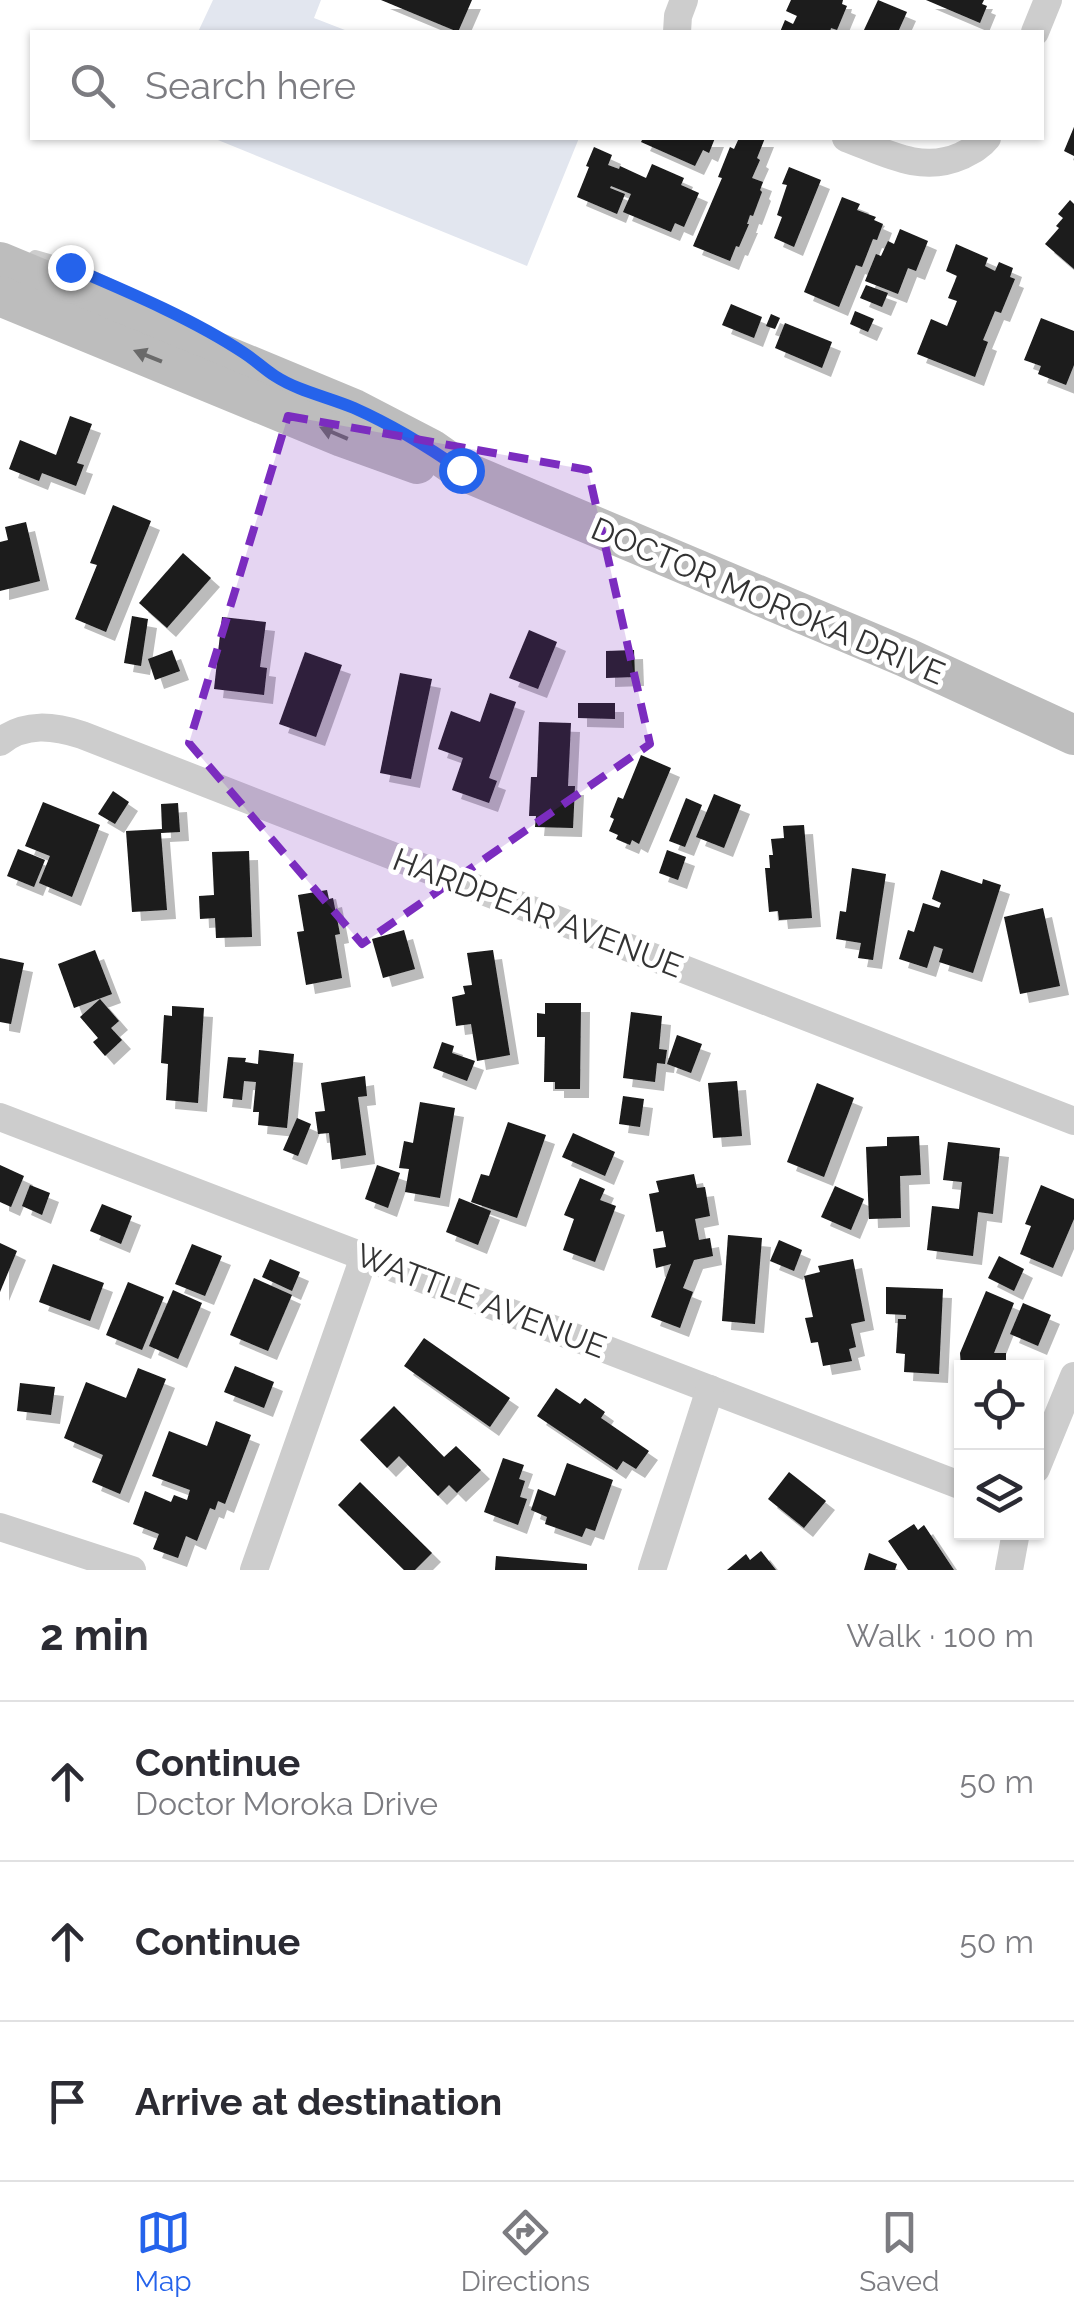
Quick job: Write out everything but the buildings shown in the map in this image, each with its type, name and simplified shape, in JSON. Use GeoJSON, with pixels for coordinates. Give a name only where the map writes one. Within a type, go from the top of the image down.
{"type":"FeatureCollection","features":[{"type":"Feature","properties":{"kind":"main road","name":"DOCTOR MOROKA DRIVE"},"geometry":{"type":"LineString","coordinates":[[0,262],[354,408],[431,449],[461,470],[904,657],[1074,735]]}},
{"type":"Feature","properties":{"kind":"main road","name":"DOCTOR MOROKA DRIVE"},"geometry":{"type":"LineString","coordinates":[[0,296],[342,437],[423,467],[461,470]]}},
{"type":"Feature","properties":{"kind":"street"},"geometry":{"type":"LineString","coordinates":[[677,30],[684,0]]}},
{"type":"Feature","properties":{"kind":"street"},"geometry":{"type":"LineString","coordinates":[[1035,30],[1048,0]]}},
{"type":"Feature","properties":{"kind":"street"},"geometry":{"type":"LineString","coordinates":[[851,140],[912,163],[931,164],[972,151],[984,140]]}},
{"type":"Feature","properties":{"kind":"street","name":"HARDPEAR AVENUE"},"geometry":{"type":"LineString","coordinates":[[0,740],[13,732],[48,727],[82,736],[1074,1121]]}},
{"type":"Feature","properties":{"kind":"street","name":"WATTLE AVENUE"},"geometry":{"type":"LineString","coordinates":[[0,1117],[954,1483]]}},
{"type":"Feature","properties":{"kind":"street"},"geometry":{"type":"LineString","coordinates":[[254,1570],[364,1257]]}},
{"type":"Feature","properties":{"kind":"street"},"geometry":{"type":"LineString","coordinates":[[1044,1450],[1074,1376]]}},
{"type":"Feature","properties":{"kind":"street"},"geometry":{"type":"LineString","coordinates":[[652,1570],[710,1389]]}},
{"type":"Feature","properties":{"kind":"street"},"geometry":{"type":"LineString","coordinates":[[0,1527],[132,1570]]}},
{"type":"Feature","properties":{"kind":"street"},"geometry":{"type":"LineString","coordinates":[[1010,1570],[1015,1540]]}},
{"type":"Feature","properties":{"kind":"lane"},"geometry":{"type":"LineString","coordinates":[[0,250],[70,267],[172,314]]}},
{"type":"Feature","properties":{"kind":"lane"},"geometry":{"type":"LineString","coordinates":[[200,329],[244,352],[276,377]]}},
{"type":"Feature","properties":{"kind":"highlighted area"},"geometry":{"type":"Polygon","coordinates":[[[288,416],[588,470],[650,744],[362,944],[189,743],[288,416]]]}},
{"type":"Feature","properties":{"kind":"shaded area"},"geometry":{"type":"Polygon","coordinates":[[[213,0],[321,0],[314,18],[345,30],[199,30],[213,0]]]}},
{"type":"Feature","properties":{"kind":"shaded area"},"geometry":{"type":"Polygon","coordinates":[[[218,140],[578,140],[527,266],[218,140]]]}},
{"type":"Feature","properties":{"kind":"route"},"geometry":{"type":"LineString","coordinates":[[70,267],[244,352],[276,377],[396,429],[461,470]]}}]}
